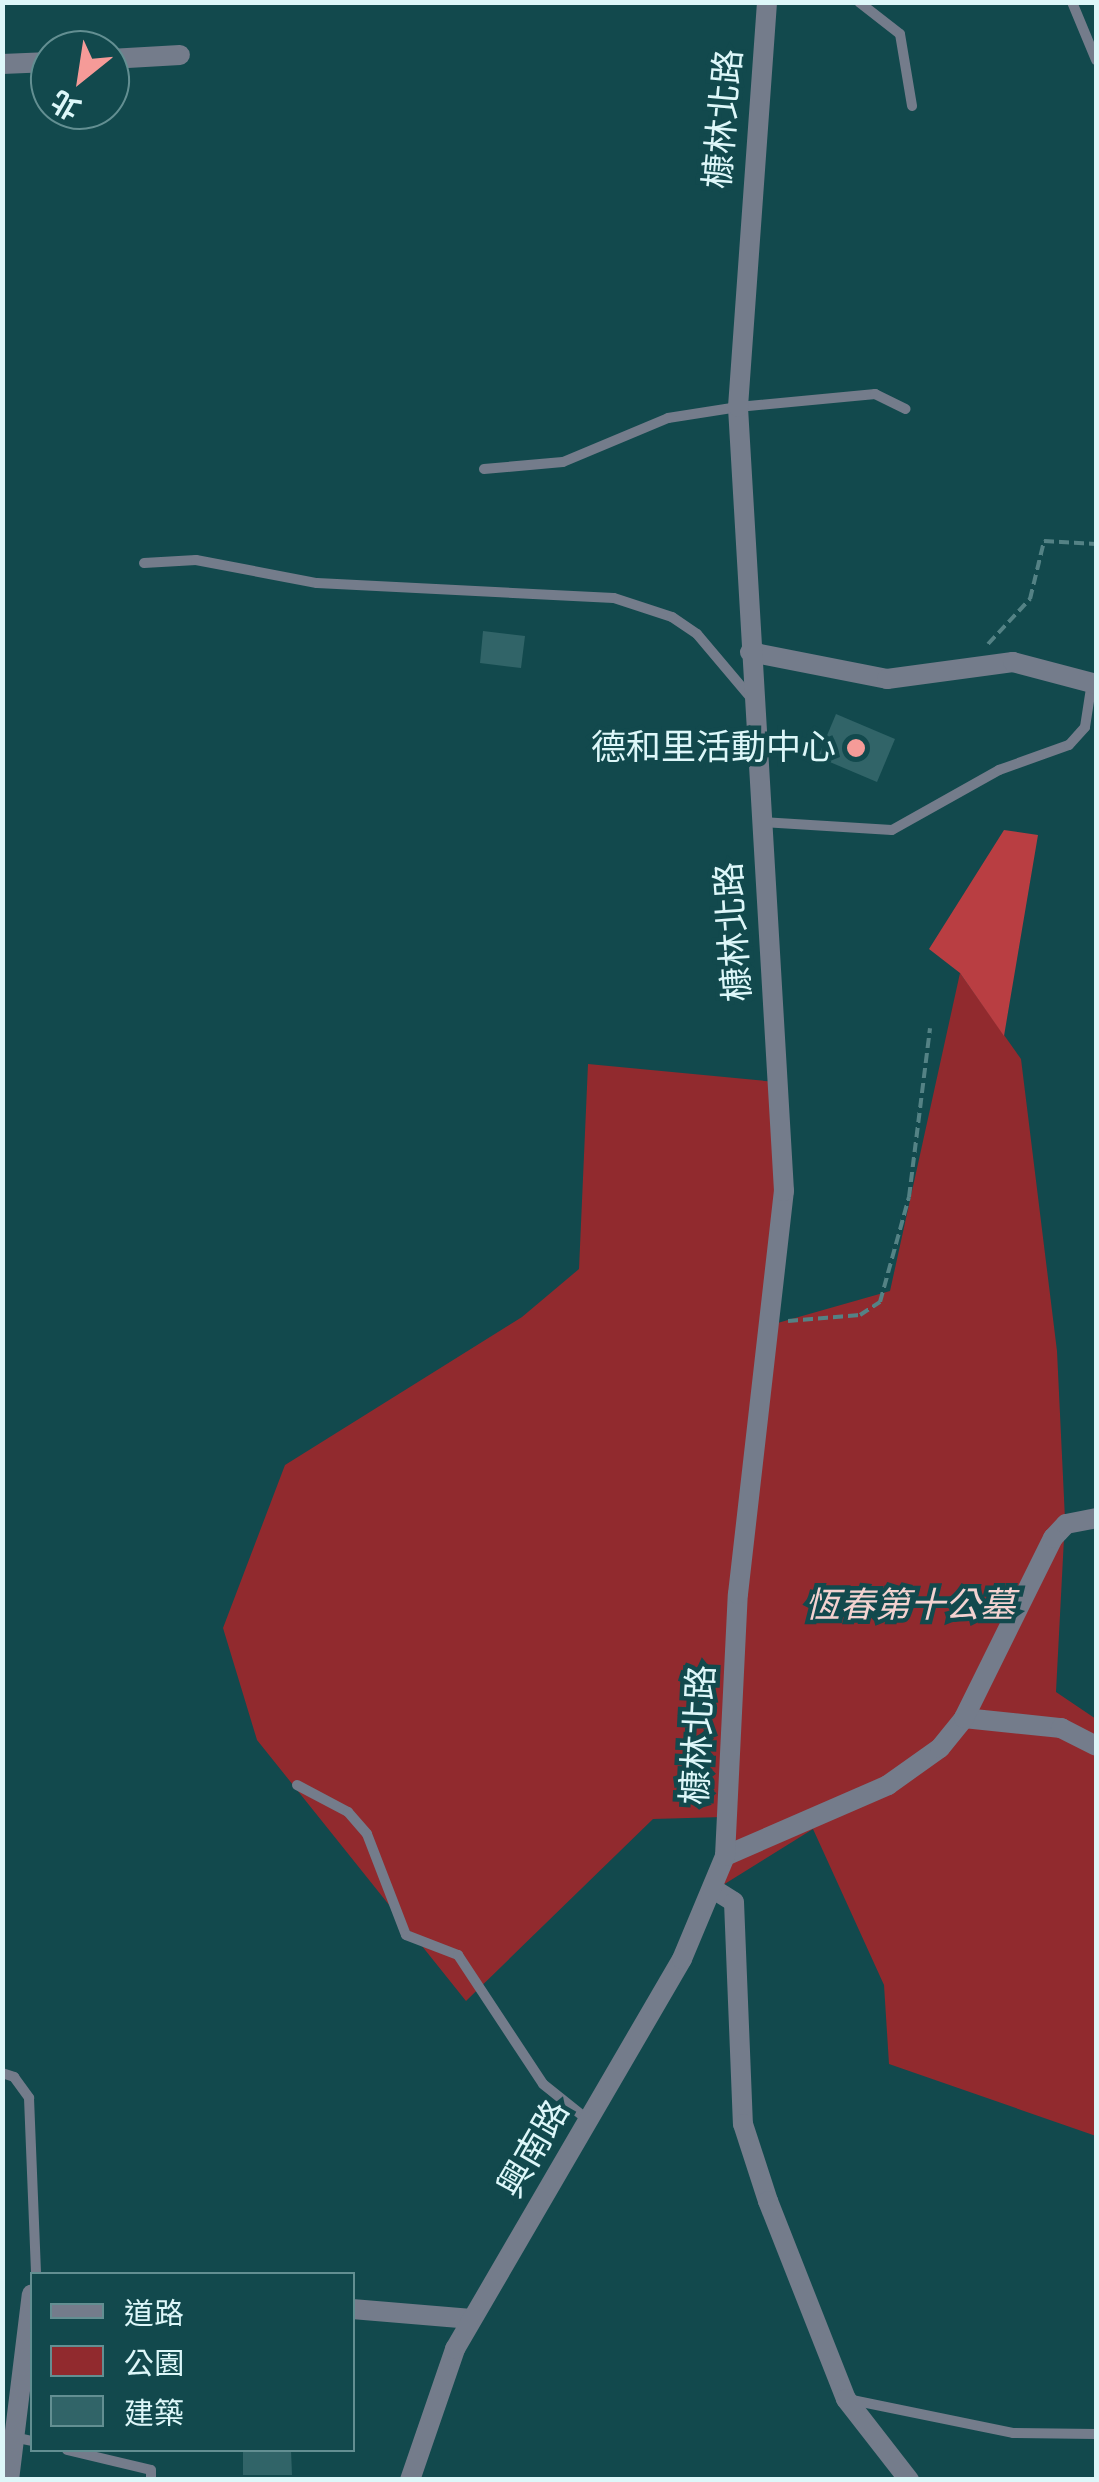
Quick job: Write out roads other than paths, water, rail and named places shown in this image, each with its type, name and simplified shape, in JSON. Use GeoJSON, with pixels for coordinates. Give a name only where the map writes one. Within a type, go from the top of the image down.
{"type":"FeatureCollection","features":[{"type":"Feature","properties":{"kind":"street","name":"槺林北路"},"geometry":{"type":"LineString","coordinates":[[725,1856],[738,1594],[773,1324],[784,1192],[759,822],[738,407],[767,2]]}},
{"type":"Feature","properties":{"kind":"street"},"geometry":{"type":"LineString","coordinates":[[130,58],[180,55]]}},
{"type":"Feature","properties":{"kind":"street"},"geometry":{"type":"LineString","coordinates":[[2,64],[30,63]]}},
{"type":"Feature","properties":{"kind":"street"},"geometry":{"type":"LineString","coordinates":[[750,652],[887,679],[970,672],[1013,662],[1094,683]]}},
{"type":"Feature","properties":{"kind":"street"},"geometry":{"type":"LineString","coordinates":[[725,1856],[888,1784],[940,1748],[964,1718],[1053,1538],[1066,1524],[1096,1518]]}},
{"type":"Feature","properties":{"kind":"street"},"geometry":{"type":"LineString","coordinates":[[964,1718],[1061,1728],[1096,1746]]}},
{"type":"Feature","properties":{"kind":"street","name":"興南路"},"geometry":{"type":"LineString","coordinates":[[410,2480],[421,2434],[472,2320],[589,2120],[715,1890],[725,1856]]}},
{"type":"Feature","properties":{"kind":"street"},"geometry":{"type":"LineString","coordinates":[[715,1890],[734,1902],[743,2124],[846,2399],[908,2480]]}},
{"type":"Feature","properties":{"kind":"street"},"geometry":{"type":"LineString","coordinates":[[355,2309],[472,2320]]}},
{"type":"Feature","properties":{"kind":"street"},"geometry":{"type":"LineString","coordinates":[[9,2480],[22,2439],[30,2323]]}},
{"type":"Feature","properties":{"kind":"lane"},"geometry":{"type":"LineString","coordinates":[[859,2],[900,34],[912,106]]}},
{"type":"Feature","properties":{"kind":"lane"},"geometry":{"type":"LineString","coordinates":[[1072,2],[1096,60]]}},
{"type":"Feature","properties":{"kind":"lane"},"geometry":{"type":"LineString","coordinates":[[484,469],[563,462],[668,418],[738,407],[875,394],[906,409]]}},
{"type":"Feature","properties":{"kind":"lane"},"geometry":{"type":"LineString","coordinates":[[144,563],[196,560],[318,583],[614,598],[672,617],[697,634],[753,700]]}},
{"type":"Feature","properties":{"kind":"lane"},"geometry":{"type":"LineString","coordinates":[[759,822],[892,830],[998,770],[1069,746],[1085,727],[1094,683]]}},
{"type":"Feature","properties":{"kind":"lane"},"geometry":{"type":"LineString","coordinates":[[297,1784],[348,1812],[367,1834],[406,1935],[458,1955],[543,2084],[589,2120]]}},
{"type":"Feature","properties":{"kind":"lane"},"geometry":{"type":"LineString","coordinates":[[2,2073],[14,2077],[29,2098],[36,2272]]}},
{"type":"Feature","properties":{"kind":"lane"},"geometry":{"type":"LineString","coordinates":[[846,2399],[1014,2433],[1096,2434]]}},
{"type":"Feature","properties":{"kind":"lane"},"geometry":{"type":"LineString","coordinates":[[75,2452],[152,2470],[151,2480]]}},
{"type":"Feature","properties":{"kind":"place","name":"德和里活動中心"},"geometry":{"type":"Point","coordinates":[856,748]}},
{"type":"Feature","properties":{"kind":"park label","name":"恆春第十公墓"},"geometry":{"type":"Point","coordinates":[910,1606]}}]}
